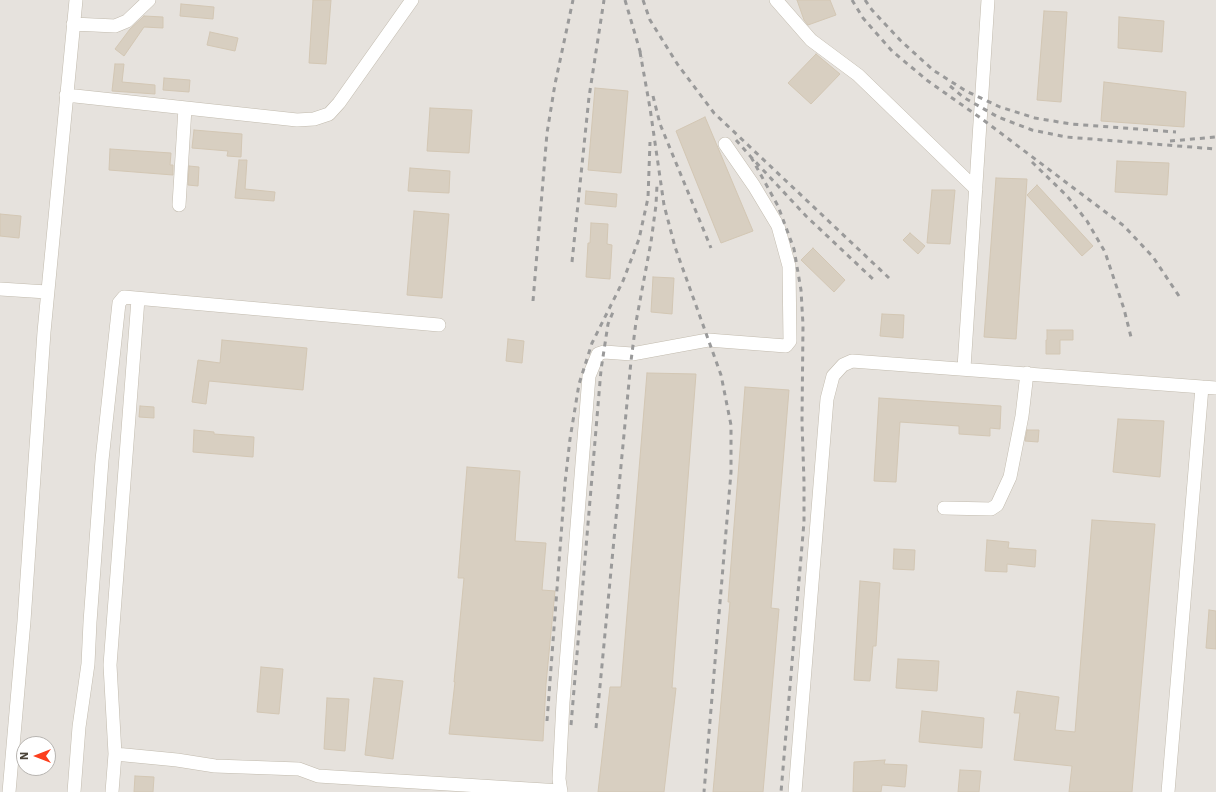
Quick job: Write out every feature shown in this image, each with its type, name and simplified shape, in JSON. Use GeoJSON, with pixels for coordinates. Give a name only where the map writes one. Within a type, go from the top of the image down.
{"type":"FeatureCollection","features":[{"type":"Feature","properties":{"kind":"lane"},"geometry":{"type":"LineString","coordinates":[[9,792],[24,621],[47,292],[76,0]]}},
{"type":"Feature","properties":{"kind":"lane"},"geometry":{"type":"LineString","coordinates":[[73,24],[115,26],[127,20],[149,0]]}},
{"type":"Feature","properties":{"kind":"lane"},"geometry":{"type":"LineString","coordinates":[[66,96],[297,120],[314,119],[329,114],[339,103],[412,0]]}},
{"type":"Feature","properties":{"kind":"lane"},"geometry":{"type":"LineString","coordinates":[[776,0],[811,40],[858,75],[976,190]]}},
{"type":"Feature","properties":{"kind":"lane"},"geometry":{"type":"LineString","coordinates":[[964,368],[988,0]]}},
{"type":"Feature","properties":{"kind":"lane"},"geometry":{"type":"LineString","coordinates":[[179,204],[185,108]]}},
{"type":"Feature","properties":{"kind":"lane"},"geometry":{"type":"LineString","coordinates":[[115,754],[177,760],[215,766],[299,769],[318,776],[561,791],[558,779],[563,702],[589,376],[598,354],[604,352],[632,354],[708,340],[786,346],[790,341],[789,266],[778,226],[754,186],[725,144]]}},
{"type":"Feature","properties":{"kind":"lane"},"geometry":{"type":"LineString","coordinates":[[0,289],[47,292]]}},
{"type":"Feature","properties":{"kind":"lane"},"geometry":{"type":"LineString","coordinates":[[74,792],[79,727],[88,664],[90,615],[102,460],[119,303],[124,297],[439,325]]}},
{"type":"Feature","properties":{"kind":"lane"},"geometry":{"type":"LineString","coordinates":[[112,792],[115,754],[110,665],[138,298]]}},
{"type":"Feature","properties":{"kind":"lane"},"geometry":{"type":"LineString","coordinates":[[795,792],[827,399],[833,376],[843,365],[852,361],[964,368],[1216,388]]}},
{"type":"Feature","properties":{"kind":"lane"},"geometry":{"type":"LineString","coordinates":[[944,508],[991,509],[997,505],[1010,477],[1022,416],[1027,373]]}},
{"type":"Feature","properties":{"kind":"lane"},"geometry":{"type":"LineString","coordinates":[[1168,792],[1202,387]]}},
{"type":"Feature","properties":{"kind":"shaded area"},"geometry":{"type":"Polygon","coordinates":[[[0,0],[1216,0],[1216,792],[0,792],[0,0]]]}},
{"type":"Feature","properties":{"kind":"building"},"geometry":{"type":"Polygon","coordinates":[[[313,0],[331,0],[326,64],[309,63],[313,0]]]}},
{"type":"Feature","properties":{"kind":"building"},"geometry":{"type":"Polygon","coordinates":[[[797,0],[830,0],[836,15],[808,25],[804,20],[797,0]]]}},
{"type":"Feature","properties":{"kind":"building"},"geometry":{"type":"Polygon","coordinates":[[[181,4],[214,7],[213,19],[180,16],[181,4]]]}},
{"type":"Feature","properties":{"kind":"building"},"geometry":{"type":"Polygon","coordinates":[[[1044,11],[1067,12],[1061,102],[1037,100],[1044,11]]]}},
{"type":"Feature","properties":{"kind":"building"},"geometry":{"type":"Polygon","coordinates":[[[144,16],[163,17],[163,28],[144,27],[124,56],[115,49],[130,29],[144,16]]]}},
{"type":"Feature","properties":{"kind":"building"},"geometry":{"type":"Polygon","coordinates":[[[1119,17],[1164,21],[1162,52],[1118,48],[1119,17]]]}},
{"type":"Feature","properties":{"kind":"building"},"geometry":{"type":"Polygon","coordinates":[[[210,32],[238,38],[235,51],[207,45],[210,32]]]}},
{"type":"Feature","properties":{"kind":"building"},"geometry":{"type":"Polygon","coordinates":[[[816,54],[840,74],[811,104],[788,83],[816,54]]]}},
{"type":"Feature","properties":{"kind":"building"},"geometry":{"type":"Polygon","coordinates":[[[115,64],[124,64],[122,82],[155,85],[155,94],[112,91],[115,64]]]}},
{"type":"Feature","properties":{"kind":"building"},"geometry":{"type":"Polygon","coordinates":[[[164,78],[190,80],[189,92],[163,90],[164,78]]]}},
{"type":"Feature","properties":{"kind":"building"},"geometry":{"type":"Polygon","coordinates":[[[1104,82],[1186,92],[1184,127],[1101,121],[1104,82]]]}},
{"type":"Feature","properties":{"kind":"building"},"geometry":{"type":"Polygon","coordinates":[[[595,88],[628,91],[621,173],[588,170],[595,88]]]}},
{"type":"Feature","properties":{"kind":"building"},"geometry":{"type":"Polygon","coordinates":[[[430,108],[472,110],[469,153],[427,151],[430,108]]]}},
{"type":"Feature","properties":{"kind":"building"},"geometry":{"type":"Polygon","coordinates":[[[705,117],[753,231],[721,243],[676,131],[705,117]]]}},
{"type":"Feature","properties":{"kind":"building"},"geometry":{"type":"Polygon","coordinates":[[[194,130],[242,134],[241,157],[227,156],[228,151],[192,148],[194,130]]]}},
{"type":"Feature","properties":{"kind":"building"},"geometry":{"type":"Polygon","coordinates":[[[110,149],[171,153],[170,165],[173,165],[173,175],[109,170],[110,149]]]}},
{"type":"Feature","properties":{"kind":"building"},"geometry":{"type":"Polygon","coordinates":[[[239,160],[247,160],[245,189],[275,192],[274,201],[235,198],[239,160]]]}},
{"type":"Feature","properties":{"kind":"building"},"geometry":{"type":"Polygon","coordinates":[[[1117,161],[1169,163],[1167,195],[1115,192],[1117,161]]]}},
{"type":"Feature","properties":{"kind":"building"},"geometry":{"type":"Polygon","coordinates":[[[189,166],[199,167],[198,186],[188,185],[189,166]]]}},
{"type":"Feature","properties":{"kind":"building"},"geometry":{"type":"Polygon","coordinates":[[[410,168],[450,171],[449,193],[408,191],[410,168]]]}},
{"type":"Feature","properties":{"kind":"building"},"geometry":{"type":"Polygon","coordinates":[[[996,178],[1027,179],[1016,339],[984,337],[996,178]]]}},
{"type":"Feature","properties":{"kind":"building"},"geometry":{"type":"Polygon","coordinates":[[[1037,185],[1093,246],[1082,256],[1027,195],[1037,185]]]}},
{"type":"Feature","properties":{"kind":"building"},"geometry":{"type":"Polygon","coordinates":[[[932,190],[955,190],[950,244],[927,243],[932,190]]]}},
{"type":"Feature","properties":{"kind":"building"},"geometry":{"type":"Polygon","coordinates":[[[586,191],[617,194],[616,207],[585,204],[586,191]]]}},
{"type":"Feature","properties":{"kind":"building"},"geometry":{"type":"Polygon","coordinates":[[[414,211],[449,214],[442,298],[407,295],[414,211]]]}},
{"type":"Feature","properties":{"kind":"building"},"geometry":{"type":"Polygon","coordinates":[[[0,214],[21,216],[19,238],[0,236],[0,214]]]}},
{"type":"Feature","properties":{"kind":"building"},"geometry":{"type":"Polygon","coordinates":[[[591,223],[608,224],[607,244],[612,245],[610,279],[586,277],[591,223]]]}},
{"type":"Feature","properties":{"kind":"building"},"geometry":{"type":"Polygon","coordinates":[[[910,233],[925,246],[918,254],[903,240],[910,233]]]}},
{"type":"Feature","properties":{"kind":"building"},"geometry":{"type":"Polygon","coordinates":[[[813,248],[845,280],[834,292],[801,260],[813,248]]]}},
{"type":"Feature","properties":{"kind":"building"},"geometry":{"type":"Polygon","coordinates":[[[653,277],[674,278],[672,314],[651,312],[653,277]]]}},
{"type":"Feature","properties":{"kind":"building"},"geometry":{"type":"Polygon","coordinates":[[[882,314],[904,315],[903,338],[880,336],[882,314]]]}},
{"type":"Feature","properties":{"kind":"building"},"geometry":{"type":"Polygon","coordinates":[[[1047,330],[1073,330],[1073,340],[1060,340],[1060,354],[1046,354],[1047,330]]]}},
{"type":"Feature","properties":{"kind":"building"},"geometry":{"type":"Polygon","coordinates":[[[508,339],[524,341],[522,363],[506,361],[508,339]]]}},
{"type":"Feature","properties":{"kind":"building"},"geometry":{"type":"Polygon","coordinates":[[[222,340],[307,348],[303,390],[209,381],[206,404],[192,402],[198,360],[220,363],[222,340]]]}},
{"type":"Feature","properties":{"kind":"building"},"geometry":{"type":"Polygon","coordinates":[[[647,373],[696,374],[672,688],[676,688],[664,792],[598,792],[610,687],[621,687],[647,373]]]}},
{"type":"Feature","properties":{"kind":"building"},"geometry":{"type":"Polygon","coordinates":[[[745,387],[789,390],[771,608],[779,609],[763,792],[713,792],[730,602],[728,602],[745,387]]]}},
{"type":"Feature","properties":{"kind":"building"},"geometry":{"type":"Polygon","coordinates":[[[879,398],[1001,406],[1000,429],[990,428],[990,436],[959,434],[959,426],[900,422],[896,482],[874,481],[879,398]]]}},
{"type":"Feature","properties":{"kind":"building"},"geometry":{"type":"Polygon","coordinates":[[[140,406],[154,407],[154,418],[139,417],[140,406]]]}},
{"type":"Feature","properties":{"kind":"building"},"geometry":{"type":"Polygon","coordinates":[[[1118,419],[1164,421],[1160,477],[1113,472],[1118,419]]]}},
{"type":"Feature","properties":{"kind":"building"},"geometry":{"type":"Polygon","coordinates":[[[194,430],[214,432],[214,434],[254,437],[253,457],[193,452],[194,430]]]}},
{"type":"Feature","properties":{"kind":"building"},"geometry":{"type":"Polygon","coordinates":[[[1027,430],[1039,430],[1038,442],[1025,441],[1027,430]]]}},
{"type":"Feature","properties":{"kind":"building"},"geometry":{"type":"Polygon","coordinates":[[[467,467],[520,471],[515,541],[546,543],[542,590],[555,591],[546,684],[543,741],[449,734],[464,578],[458,578],[467,467]]]}},
{"type":"Feature","properties":{"kind":"building"},"geometry":{"type":"Polygon","coordinates":[[[1092,520],[1155,524],[1132,792],[1069,792],[1072,766],[1014,760],[1020,713],[1014,713],[1017,691],[1059,697],[1055,730],[1075,732],[1092,520]]]}},
{"type":"Feature","properties":{"kind":"building"},"geometry":{"type":"Polygon","coordinates":[[[987,540],[1009,542],[1008,548],[1036,550],[1035,567],[1007,564],[1007,572],[985,571],[987,540]]]}},
{"type":"Feature","properties":{"kind":"building"},"geometry":{"type":"Polygon","coordinates":[[[894,549],[915,550],[914,570],[893,569],[894,549]]]}},
{"type":"Feature","properties":{"kind":"building"},"geometry":{"type":"Polygon","coordinates":[[[860,581],[880,583],[876,646],[873,646],[870,681],[854,680],[860,581]]]}},
{"type":"Feature","properties":{"kind":"building"},"geometry":{"type":"Polygon","coordinates":[[[1209,610],[1216,611],[1216,649],[1206,648],[1209,610]]]}},
{"type":"Feature","properties":{"kind":"building"},"geometry":{"type":"Polygon","coordinates":[[[898,659],[939,661],[937,691],[896,688],[898,659]]]}},
{"type":"Feature","properties":{"kind":"building"},"geometry":{"type":"Polygon","coordinates":[[[261,667],[283,669],[279,714],[257,712],[261,667]]]}},
{"type":"Feature","properties":{"kind":"building"},"geometry":{"type":"Polygon","coordinates":[[[374,678],[403,681],[393,759],[365,755],[374,678]]]}},
{"type":"Feature","properties":{"kind":"building"},"geometry":{"type":"Polygon","coordinates":[[[327,698],[349,699],[345,751],[324,749],[327,698]]]}},
{"type":"Feature","properties":{"kind":"building"},"geometry":{"type":"Polygon","coordinates":[[[922,711],[984,718],[982,748],[919,742],[922,711]]]}},
{"type":"Feature","properties":{"kind":"building"},"geometry":{"type":"Polygon","coordinates":[[[885,760],[884,764],[907,765],[905,787],[882,785],[881,792],[853,792],[854,762],[885,760]]]}},
{"type":"Feature","properties":{"kind":"building"},"geometry":{"type":"Polygon","coordinates":[[[960,770],[981,771],[979,792],[958,792],[960,770]]]}},
{"type":"Feature","properties":{"kind":"building"},"geometry":{"type":"Polygon","coordinates":[[[135,776],[154,777],[153,792],[134,792],[135,776]]]}},
{"type":"Feature","properties":{"kind":"railway"},"geometry":{"type":"LineString","coordinates":[[533,301],[547,133],[555,84],[573,0]]}},
{"type":"Feature","properties":{"kind":"railway"},"geometry":{"type":"LineString","coordinates":[[572,262],[589,97],[604,0]]}},
{"type":"Feature","properties":{"kind":"railway"},"geometry":{"type":"LineString","coordinates":[[625,0],[642,58]]}},
{"type":"Feature","properties":{"kind":"railway"},"geometry":{"type":"LineString","coordinates":[[643,0],[650,20],[678,65],[714,113],[889,278]]}},
{"type":"Feature","properties":{"kind":"railway"},"geometry":{"type":"LineString","coordinates":[[852,0],[863,18],[892,51],[928,81],[982,119],[1124,226],[1153,257],[1179,296]]}},
{"type":"Feature","properties":{"kind":"railway"},"geometry":{"type":"LineString","coordinates":[[865,0],[872,10],[900,40],[933,70],[966,91],[1000,107],[1035,118],[1071,124],[1176,132]]}},
{"type":"Feature","properties":{"kind":"railway"},"geometry":{"type":"LineString","coordinates":[[640,52],[650,108],[664,205],[675,247],[721,375],[731,425],[731,472],[704,792]]}},
{"type":"Feature","properties":{"kind":"railway"},"geometry":{"type":"LineString","coordinates":[[950,86],[963,97],[998,117],[1032,130],[1066,137],[1216,149]]}},
{"type":"Feature","properties":{"kind":"railway"},"geometry":{"type":"LineString","coordinates":[[653,96],[660,124],[711,248]]}},
{"type":"Feature","properties":{"kind":"railway"},"geometry":{"type":"LineString","coordinates":[[1170,141],[1216,137]]}},
{"type":"Feature","properties":{"kind":"railway"},"geometry":{"type":"LineString","coordinates":[[736,140],[806,216],[875,281]]}},
{"type":"Feature","properties":{"kind":"railway"},"geometry":{"type":"LineString","coordinates":[[547,721],[565,483],[570,439],[579,384],[592,343],[623,281],[639,239],[648,198],[650,142]]}},
{"type":"Feature","properties":{"kind":"railway"},"geometry":{"type":"LineString","coordinates":[[751,157],[778,206],[794,249],[801,290],[803,325],[802,422],[804,522],[781,792]]}},
{"type":"Feature","properties":{"kind":"railway"},"geometry":{"type":"LineString","coordinates":[[1032,162],[1067,196],[1087,221],[1105,252],[1124,309],[1131,337]]}},
{"type":"Feature","properties":{"kind":"railway"},"geometry":{"type":"LineString","coordinates":[[596,728],[631,361],[636,322],[651,242],[657,185]]}},
{"type":"Feature","properties":{"kind":"railway"},"geometry":{"type":"LineString","coordinates":[[571,725],[601,370],[608,324],[613,312]]}}]}
